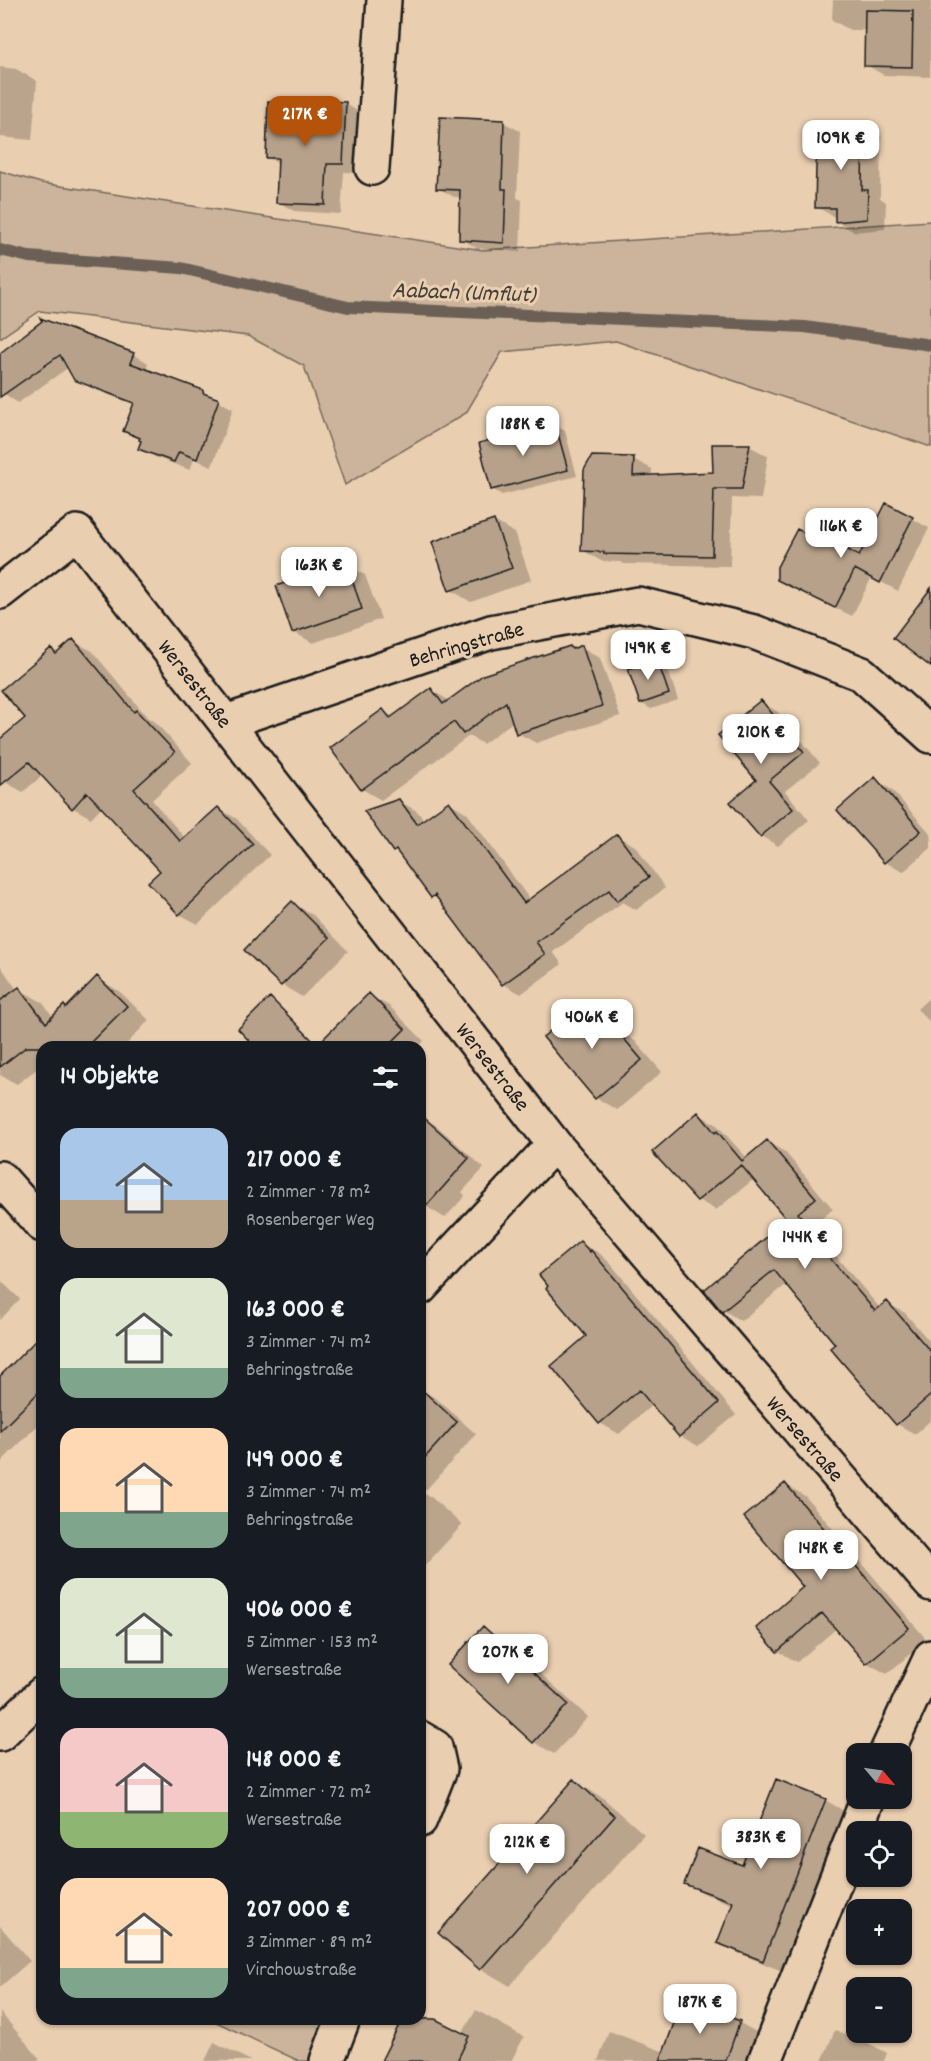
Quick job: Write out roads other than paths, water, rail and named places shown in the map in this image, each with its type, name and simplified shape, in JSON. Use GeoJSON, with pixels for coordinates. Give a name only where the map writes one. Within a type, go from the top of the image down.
{"type":"FeatureCollection","features":[{"type":"Feature","properties":{"kind":"street"},"geometry":{"type":"LineString","coordinates":[[372,168],[384,0]]}},
{"type":"Feature","properties":{"kind":"street","name":"Wersestraße"},"geometry":{"type":"LineString","coordinates":[[0,592],[77,532],[554,1144],[931,1584]]}},
{"type":"Feature","properties":{"kind":"street","name":"Behringstraße"},"geometry":{"type":"LineString","coordinates":[[226,722],[491,632],[638,604],[754,632],[862,674],[931,736]]}},
{"type":"Feature","properties":{"kind":"street"},"geometry":{"type":"LineString","coordinates":[[426,1282],[554,1144]]}},
{"type":"Feature","properties":{"kind":"street"},"geometry":{"type":"LineString","coordinates":[[0,1178],[36,1217]]}},
{"type":"Feature","properties":{"kind":"street"},"geometry":{"type":"LineString","coordinates":[[891,1743],[931,1657]]}},
{"type":"Feature","properties":{"kind":"street"},"geometry":{"type":"LineString","coordinates":[[0,1734],[36,1700]]}},
{"type":"Feature","properties":{"kind":"street"},"geometry":{"type":"LineString","coordinates":[[426,1742],[435,1747],[440,1769],[426,1805]]}},
{"type":"Feature","properties":{"kind":"street"},"geometry":{"type":"LineString","coordinates":[[765,2061],[864,1809]]}},
{"type":"Feature","properties":{"kind":"street"},"geometry":{"type":"LineString","coordinates":[[327,2061],[341,2025]]}},
{"type":"Feature","properties":{"kind":"waterway","name":"Aabach (Umflut)"},"geometry":{"type":"LineString","coordinates":[[0,250],[29,257],[181,268],[348,307],[805,327],[931,345]]}}]}
